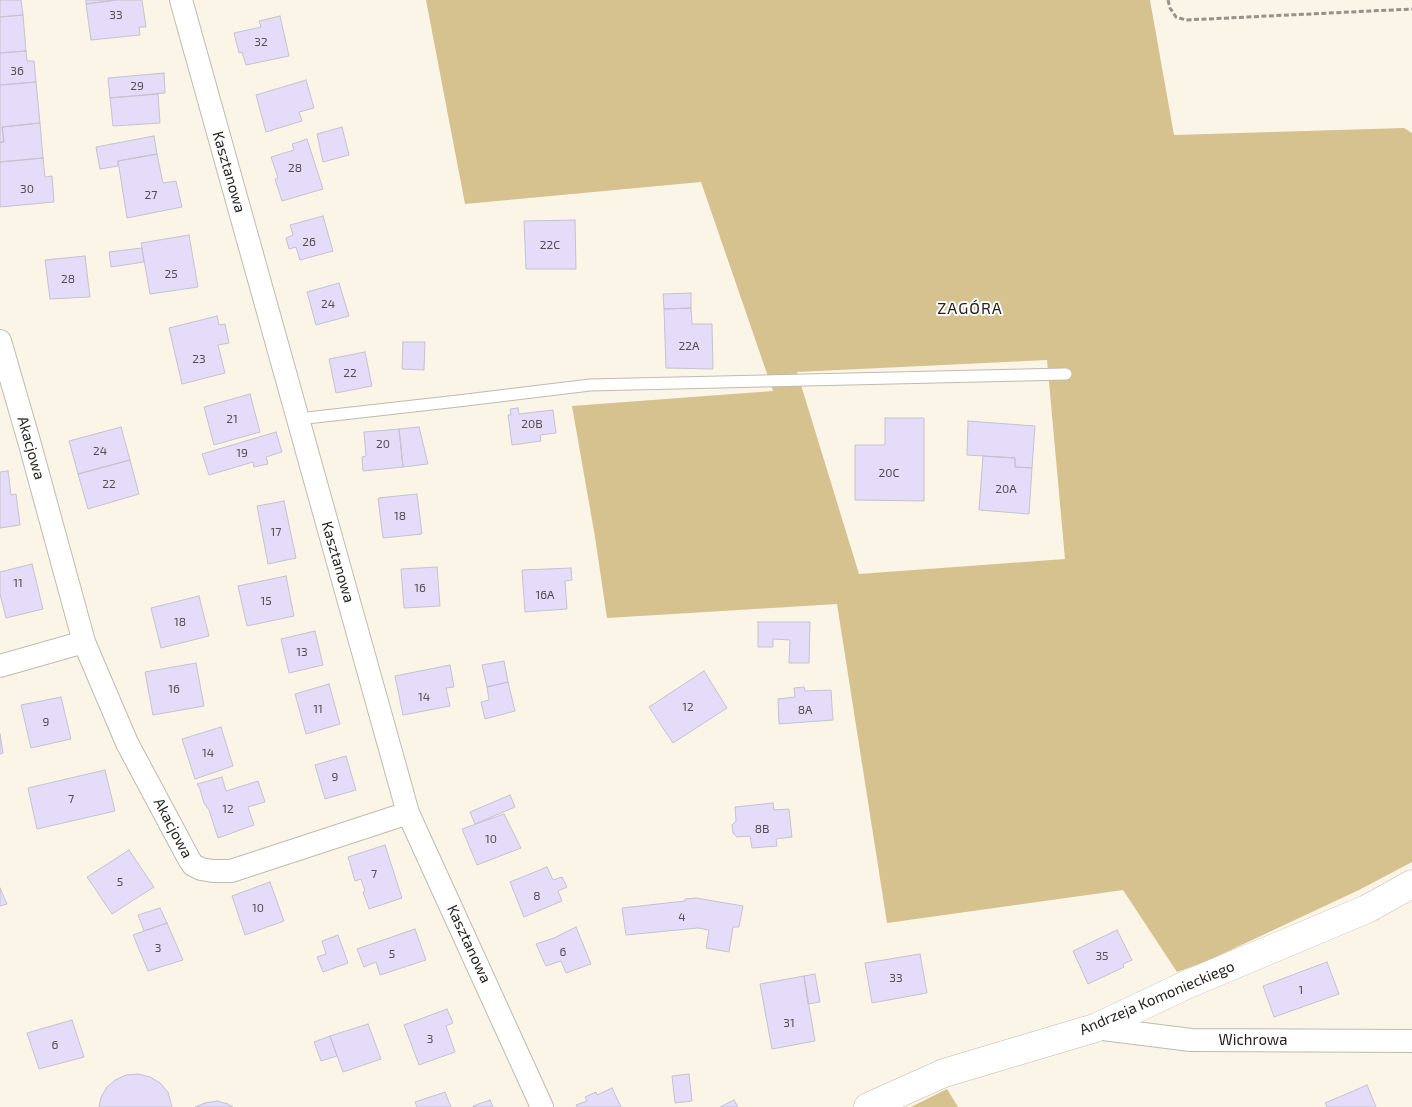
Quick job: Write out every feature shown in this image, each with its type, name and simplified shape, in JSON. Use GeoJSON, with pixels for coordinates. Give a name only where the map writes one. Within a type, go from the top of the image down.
{"type":"FeatureCollection","features":[{"type":"Feature","properties":{"kind":"street","name":"Kasztanowa"},"geometry":{"type":"LineString","coordinates":[[181,0],[408,813],[542,1107]]}},
{"type":"Feature","properties":{"kind":"street","name":"Akacjowa"},"geometry":{"type":"LineString","coordinates":[[0,341],[84,642],[127,743],[193,865],[201,869],[213,871],[231,870],[408,813]]}},
{"type":"Feature","properties":{"kind":"street"},"geometry":{"type":"LineString","coordinates":[[0,666],[84,642]]}},
{"type":"Feature","properties":{"kind":"street","name":"Andrzeja Komonieckiego"},"geometry":{"type":"LineString","coordinates":[[868,1107],[944,1073],[1095,1028],[1186,985],[1367,909],[1412,884]]}},
{"type":"Feature","properties":{"kind":"street","name":"Wichrowa"},"geometry":{"type":"LineString","coordinates":[[1095,1028],[1191,1040],[1412,1041]]}},
{"type":"Feature","properties":{"kind":"lane"},"geometry":{"type":"LineString","coordinates":[[298,419],[590,384],[1066,374]]}},
{"type":"Feature","properties":{"kind":"path"},"geometry":{"type":"LineString","coordinates":[[1168,0],[1170,8],[1176,17],[1186,20],[1412,9]]}},
{"type":"Feature","properties":{"kind":"shaded area"},"geometry":{"type":"Polygon","coordinates":[[[426,0],[1150,0],[1174,135],[1404,128],[1412,133],[1412,862],[1359,890],[1205,962],[1177,972],[1123,890],[887,923],[837,604],[607,618],[572,406],[773,391],[701,182],[465,204],[426,0]],[[1047,360],[797,372],[859,574],[1065,559],[1047,360]]]}},
{"type":"Feature","properties":{"kind":"shaded area"},"geometry":{"type":"Polygon","coordinates":[[[947,1089],[958,1107],[911,1107],[947,1089]]]}},
{"type":"Feature","properties":{"kind":"building"},"geometry":{"type":"Polygon","coordinates":[[[0,0],[21,0],[23,15],[0,17],[0,0]]]}},
{"type":"Feature","properties":{"kind":"building"},"geometry":{"type":"Polygon","coordinates":[[[86,0],[116,0],[86,4],[86,0]]]}},
{"type":"Feature","properties":{"kind":"building"},"geometry":{"type":"Polygon","coordinates":[[[116,0],[142,0],[146,27],[139,27],[140,35],[91,40],[86,4],[116,0]]]}},
{"type":"Feature","properties":{"kind":"building"},"geometry":{"type":"Polygon","coordinates":[[[23,15],[26,51],[0,53],[0,17],[23,15]]]}},
{"type":"Feature","properties":{"kind":"building"},"geometry":{"type":"Polygon","coordinates":[[[280,16],[289,56],[246,65],[242,52],[239,53],[234,33],[261,27],[259,21],[280,16]]]}},
{"type":"Feature","properties":{"kind":"building"},"geometry":{"type":"Polygon","coordinates":[[[26,51],[27,61],[34,61],[36,82],[0,85],[0,53],[26,51]]]}},
{"type":"Feature","properties":{"kind":"building"},"geometry":{"type":"Polygon","coordinates":[[[164,73],[165,93],[110,98],[108,78],[164,73]]]}},
{"type":"Feature","properties":{"kind":"building"},"geometry":{"type":"Polygon","coordinates":[[[306,80],[314,108],[299,112],[302,121],[266,132],[256,95],[306,80]]]}},
{"type":"Feature","properties":{"kind":"building"},"geometry":{"type":"Polygon","coordinates":[[[36,82],[40,123],[2,127],[4,142],[0,142],[0,85],[36,82]]]}},
{"type":"Feature","properties":{"kind":"building"},"geometry":{"type":"Polygon","coordinates":[[[158,94],[160,123],[113,126],[110,98],[158,94]]]}},
{"type":"Feature","properties":{"kind":"building"},"geometry":{"type":"Polygon","coordinates":[[[40,123],[43,158],[0,162],[0,142],[4,142],[2,127],[40,123]]]}},
{"type":"Feature","properties":{"kind":"building"},"geometry":{"type":"Polygon","coordinates":[[[342,127],[349,155],[323,162],[317,134],[342,127]]]}},
{"type":"Feature","properties":{"kind":"building"},"geometry":{"type":"Polygon","coordinates":[[[154,136],[157,154],[118,161],[118,166],[100,169],[96,147],[154,136]]]}},
{"type":"Feature","properties":{"kind":"building"},"geometry":{"type":"Polygon","coordinates":[[[307,139],[323,189],[282,201],[275,179],[278,178],[271,157],[294,150],[292,144],[307,139]]]}},
{"type":"Feature","properties":{"kind":"building"},"geometry":{"type":"Polygon","coordinates":[[[157,154],[163,183],[176,181],[182,207],[127,218],[118,161],[157,154]]]}},
{"type":"Feature","properties":{"kind":"building"},"geometry":{"type":"Polygon","coordinates":[[[43,158],[45,177],[52,176],[54,202],[0,207],[0,162],[43,158]]]}},
{"type":"Feature","properties":{"kind":"building"},"geometry":{"type":"Polygon","coordinates":[[[323,216],[333,251],[300,260],[296,247],[289,249],[286,238],[293,235],[290,225],[323,216]]]}},
{"type":"Feature","properties":{"kind":"building"},"geometry":{"type":"Polygon","coordinates":[[[575,220],[576,269],[526,269],[524,221],[575,220]]]}},
{"type":"Feature","properties":{"kind":"building"},"geometry":{"type":"Polygon","coordinates":[[[189,235],[198,287],[150,294],[141,243],[189,235]]]}},
{"type":"Feature","properties":{"kind":"building"},"geometry":{"type":"Polygon","coordinates":[[[142,248],[144,262],[111,267],[109,252],[142,248]]]}},
{"type":"Feature","properties":{"kind":"building"},"geometry":{"type":"Polygon","coordinates":[[[85,256],[90,297],[50,299],[45,260],[85,256]]]}},
{"type":"Feature","properties":{"kind":"building"},"geometry":{"type":"Polygon","coordinates":[[[339,283],[349,316],[316,325],[307,292],[339,283]]]}},
{"type":"Feature","properties":{"kind":"building"},"geometry":{"type":"Polygon","coordinates":[[[691,293],[691,308],[664,309],[663,294],[691,293]]]}},
{"type":"Feature","properties":{"kind":"building"},"geometry":{"type":"Polygon","coordinates":[[[691,308],[692,324],[712,324],[713,369],[666,368],[664,309],[691,308]]]}},
{"type":"Feature","properties":{"kind":"building"},"geometry":{"type":"Polygon","coordinates":[[[217,316],[219,325],[225,324],[229,343],[218,345],[225,373],[182,384],[169,328],[217,316]]]}},
{"type":"Feature","properties":{"kind":"building"},"geometry":{"type":"Polygon","coordinates":[[[403,342],[425,342],[424,370],[402,369],[403,342]]]}},
{"type":"Feature","properties":{"kind":"building"},"geometry":{"type":"Polygon","coordinates":[[[365,352],[372,386],[336,393],[329,359],[365,352]]]}},
{"type":"Feature","properties":{"kind":"building"},"geometry":{"type":"Polygon","coordinates":[[[250,394],[260,432],[214,445],[204,407],[250,394]]]}},
{"type":"Feature","properties":{"kind":"building"},"geometry":{"type":"Polygon","coordinates":[[[518,408],[519,414],[553,410],[556,433],[540,435],[541,441],[512,445],[508,415],[511,415],[510,409],[518,408]]]}},
{"type":"Feature","properties":{"kind":"building"},"geometry":{"type":"Polygon","coordinates":[[[885,418],[924,418],[924,501],[855,500],[855,445],[885,445],[885,418]]]}},
{"type":"Feature","properties":{"kind":"building"},"geometry":{"type":"Polygon","coordinates":[[[968,421],[1035,426],[1032,468],[1015,467],[1015,458],[967,455],[968,421]]]}},
{"type":"Feature","properties":{"kind":"building"},"geometry":{"type":"Polygon","coordinates":[[[121,427],[130,460],[78,474],[69,441],[121,427]]]}},
{"type":"Feature","properties":{"kind":"building"},"geometry":{"type":"Polygon","coordinates":[[[419,427],[428,464],[403,467],[399,429],[419,427]]]}},
{"type":"Feature","properties":{"kind":"building"},"geometry":{"type":"Polygon","coordinates":[[[399,429],[403,467],[363,471],[362,457],[366,456],[364,432],[399,429]]]}},
{"type":"Feature","properties":{"kind":"building"},"geometry":{"type":"Polygon","coordinates":[[[276,432],[282,452],[266,457],[268,464],[254,467],[253,462],[209,475],[202,454],[276,432]]]}},
{"type":"Feature","properties":{"kind":"building"},"geometry":{"type":"Polygon","coordinates":[[[983,456],[1015,458],[1015,467],[1032,468],[1029,514],[979,510],[983,456]]]}},
{"type":"Feature","properties":{"kind":"building"},"geometry":{"type":"Polygon","coordinates":[[[130,460],[139,494],[88,509],[78,474],[130,460]]]}},
{"type":"Feature","properties":{"kind":"building"},"geometry":{"type":"Polygon","coordinates":[[[8,471],[11,495],[16,494],[20,525],[0,528],[0,472],[8,471]]]}},
{"type":"Feature","properties":{"kind":"building"},"geometry":{"type":"Polygon","coordinates":[[[417,494],[422,534],[383,538],[378,498],[417,494]]]}},
{"type":"Feature","properties":{"kind":"building"},"geometry":{"type":"Polygon","coordinates":[[[284,501],[296,558],[268,564],[257,506],[284,501]]]}},
{"type":"Feature","properties":{"kind":"building"},"geometry":{"type":"Polygon","coordinates":[[[32,564],[43,609],[6,618],[0,594],[0,572],[32,564]]]}},
{"type":"Feature","properties":{"kind":"building"},"geometry":{"type":"Polygon","coordinates":[[[437,567],[440,606],[404,608],[401,569],[437,567]]]}},
{"type":"Feature","properties":{"kind":"building"},"geometry":{"type":"Polygon","coordinates":[[[571,568],[572,580],[565,581],[567,609],[525,612],[522,570],[571,568]]]}},
{"type":"Feature","properties":{"kind":"building"},"geometry":{"type":"Polygon","coordinates":[[[286,576],[294,616],[247,626],[238,586],[286,576]]]}},
{"type":"Feature","properties":{"kind":"building"},"geometry":{"type":"Polygon","coordinates":[[[199,596],[209,636],[161,648],[151,608],[199,596]]]}},
{"type":"Feature","properties":{"kind":"building"},"geometry":{"type":"Polygon","coordinates":[[[758,622],[810,622],[809,663],[789,663],[790,640],[773,639],[773,647],[758,647],[758,622]]]}},
{"type":"Feature","properties":{"kind":"building"},"geometry":{"type":"Polygon","coordinates":[[[315,631],[323,665],[289,673],[281,639],[315,631]]]}},
{"type":"Feature","properties":{"kind":"building"},"geometry":{"type":"Polygon","coordinates":[[[504,661],[508,682],[487,687],[482,665],[504,661]]]}},
{"type":"Feature","properties":{"kind":"building"},"geometry":{"type":"Polygon","coordinates":[[[196,663],[204,706],[153,715],[145,672],[196,663]]]}},
{"type":"Feature","properties":{"kind":"building"},"geometry":{"type":"Polygon","coordinates":[[[450,665],[454,687],[446,688],[450,706],[403,715],[395,676],[450,665]]]}},
{"type":"Feature","properties":{"kind":"building"},"geometry":{"type":"Polygon","coordinates":[[[704,671],[727,708],[673,743],[649,707],[704,671]]]}},
{"type":"Feature","properties":{"kind":"building"},"geometry":{"type":"Polygon","coordinates":[[[508,682],[515,711],[485,719],[481,702],[489,700],[487,687],[508,682]]]}},
{"type":"Feature","properties":{"kind":"building"},"geometry":{"type":"Polygon","coordinates":[[[329,684],[340,724],[306,734],[295,694],[329,684]]]}},
{"type":"Feature","properties":{"kind":"building"},"geometry":{"type":"Polygon","coordinates":[[[804,687],[805,691],[831,690],[833,720],[779,724],[778,699],[795,697],[794,688],[804,687]]]}},
{"type":"Feature","properties":{"kind":"building"},"geometry":{"type":"Polygon","coordinates":[[[61,697],[71,739],[31,748],[21,705],[61,697]]]}},
{"type":"Feature","properties":{"kind":"building"},"geometry":{"type":"Polygon","coordinates":[[[221,727],[233,766],[195,779],[182,739],[221,727]]]}},
{"type":"Feature","properties":{"kind":"building"},"geometry":{"type":"Polygon","coordinates":[[[0,734],[3,753],[0,754],[0,734]]]}},
{"type":"Feature","properties":{"kind":"building"},"geometry":{"type":"Polygon","coordinates":[[[346,756],[356,790],[325,799],[315,765],[346,756]]]}},
{"type":"Feature","properties":{"kind":"building"},"geometry":{"type":"Polygon","coordinates":[[[105,770],[115,811],[37,829],[28,788],[105,770]]]}},
{"type":"Feature","properties":{"kind":"building"},"geometry":{"type":"Polygon","coordinates":[[[222,777],[226,791],[258,781],[265,802],[248,807],[254,825],[218,838],[209,810],[204,803],[197,784],[222,777]]]}},
{"type":"Feature","properties":{"kind":"building"},"geometry":{"type":"Polygon","coordinates":[[[510,795],[515,807],[475,824],[470,812],[510,795]]]}},
{"type":"Feature","properties":{"kind":"building"},"geometry":{"type":"Polygon","coordinates":[[[773,803],[774,810],[789,809],[792,837],[776,839],[777,846],[752,848],[750,836],[737,837],[733,833],[732,825],[736,821],[735,807],[773,803]]]}},
{"type":"Feature","properties":{"kind":"building"},"geometry":{"type":"Polygon","coordinates":[[[504,814],[521,848],[477,865],[462,829],[504,814]]]}},
{"type":"Feature","properties":{"kind":"building"},"geometry":{"type":"Polygon","coordinates":[[[385,845],[402,898],[369,909],[361,879],[355,881],[348,857],[385,845]]]}},
{"type":"Feature","properties":{"kind":"building"},"geometry":{"type":"Polygon","coordinates":[[[129,850],[154,887],[112,914],[87,877],[129,850]]]}},
{"type":"Feature","properties":{"kind":"building"},"geometry":{"type":"Polygon","coordinates":[[[547,867],[553,880],[562,877],[567,887],[558,891],[562,901],[524,917],[510,882],[547,867]]]}},
{"type":"Feature","properties":{"kind":"building"},"geometry":{"type":"Polygon","coordinates":[[[270,882],[284,921],[245,935],[232,896],[270,882]]]}},
{"type":"Feature","properties":{"kind":"building"},"geometry":{"type":"Polygon","coordinates":[[[0,888],[7,904],[0,906],[0,888]]]}},
{"type":"Feature","properties":{"kind":"building"},"geometry":{"type":"Polygon","coordinates":[[[696,898],[743,906],[739,927],[733,927],[729,952],[706,948],[709,930],[698,928],[626,935],[622,908],[696,898]]]}},
{"type":"Feature","properties":{"kind":"building"},"geometry":{"type":"Polygon","coordinates":[[[160,908],[167,923],[144,931],[138,915],[160,908]]]}},
{"type":"Feature","properties":{"kind":"building"},"geometry":{"type":"Polygon","coordinates":[[[167,923],[183,960],[148,971],[133,935],[167,923]]]}},
{"type":"Feature","properties":{"kind":"building"},"geometry":{"type":"Polygon","coordinates":[[[576,927],[591,964],[566,973],[561,961],[546,966],[536,944],[554,938],[576,927]]]}},
{"type":"Feature","properties":{"kind":"building"},"geometry":{"type":"Polygon","coordinates":[[[415,929],[426,960],[380,975],[376,962],[364,967],[357,949],[415,929]]]}},
{"type":"Feature","properties":{"kind":"building"},"geometry":{"type":"Polygon","coordinates":[[[1117,930],[1132,960],[1123,964],[1124,967],[1088,984],[1073,951],[1117,930]]]}},
{"type":"Feature","properties":{"kind":"building"},"geometry":{"type":"Polygon","coordinates":[[[338,935],[348,963],[323,972],[317,957],[326,954],[322,941],[338,935]]]}},
{"type":"Feature","properties":{"kind":"building"},"geometry":{"type":"Polygon","coordinates":[[[920,954],[927,993],[872,1003],[865,963],[920,954]]]}},
{"type":"Feature","properties":{"kind":"building"},"geometry":{"type":"Polygon","coordinates":[[[1327,962],[1339,994],[1274,1017],[1263,986],[1327,962]]]}},
{"type":"Feature","properties":{"kind":"building"},"geometry":{"type":"Polygon","coordinates":[[[815,974],[820,1002],[808,1004],[804,976],[815,974]]]}},
{"type":"Feature","properties":{"kind":"building"},"geometry":{"type":"Polygon","coordinates":[[[804,976],[815,1041],[772,1049],[760,984],[804,976]]]}},
{"type":"Feature","properties":{"kind":"building"},"geometry":{"type":"Polygon","coordinates":[[[447,1009],[453,1023],[446,1026],[455,1052],[419,1065],[404,1025],[447,1009]]]}},
{"type":"Feature","properties":{"kind":"building"},"geometry":{"type":"Polygon","coordinates":[[[72,1020],[84,1057],[39,1069],[27,1033],[72,1020]]]}},
{"type":"Feature","properties":{"kind":"building"},"geometry":{"type":"Polygon","coordinates":[[[368,1024],[381,1059],[343,1072],[330,1036],[368,1024]]]}},
{"type":"Feature","properties":{"kind":"building"},"geometry":{"type":"Polygon","coordinates":[[[330,1036],[337,1056],[321,1061],[314,1042],[330,1036]]]}},
{"type":"Feature","properties":{"kind":"building"},"geometry":{"type":"Polygon","coordinates":[[[138,1074],[150,1077],[160,1083],[168,1092],[172,1107],[99,1107],[101,1097],[107,1087],[115,1080],[126,1075],[138,1074]]]}},
{"type":"Feature","properties":{"kind":"building"},"geometry":{"type":"Polygon","coordinates":[[[689,1074],[692,1101],[675,1103],[672,1076],[689,1074]]]}},
{"type":"Feature","properties":{"kind":"building"},"geometry":{"type":"Polygon","coordinates":[[[1367,1085],[1376,1107],[1327,1107],[1325,1103],[1367,1085]]]}},
{"type":"Feature","properties":{"kind":"building"},"geometry":{"type":"Polygon","coordinates":[[[612,1088],[621,1107],[577,1107],[576,1105],[587,1101],[585,1097],[596,1092],[597,1095],[612,1088]]]}},
{"type":"Feature","properties":{"kind":"building"},"geometry":{"type":"Polygon","coordinates":[[[445,1092],[451,1107],[417,1107],[415,1102],[445,1092]]]}},
{"type":"Feature","properties":{"kind":"building"},"geometry":{"type":"Polygon","coordinates":[[[490,1100],[493,1107],[473,1107],[473,1106],[490,1100]]]}},
{"type":"Feature","properties":{"kind":"building"},"geometry":{"type":"Polygon","coordinates":[[[734,1100],[738,1107],[720,1107],[734,1100]]]}},
{"type":"Feature","properties":{"kind":"building"},"geometry":{"type":"Polygon","coordinates":[[[217,1101],[233,1107],[195,1107],[205,1103],[217,1101]]]}},
{"type":"Feature","properties":{"kind":"district","name":"ZAGÓRA"},"geometry":{"type":"Point","coordinates":[970,309]}}]}
